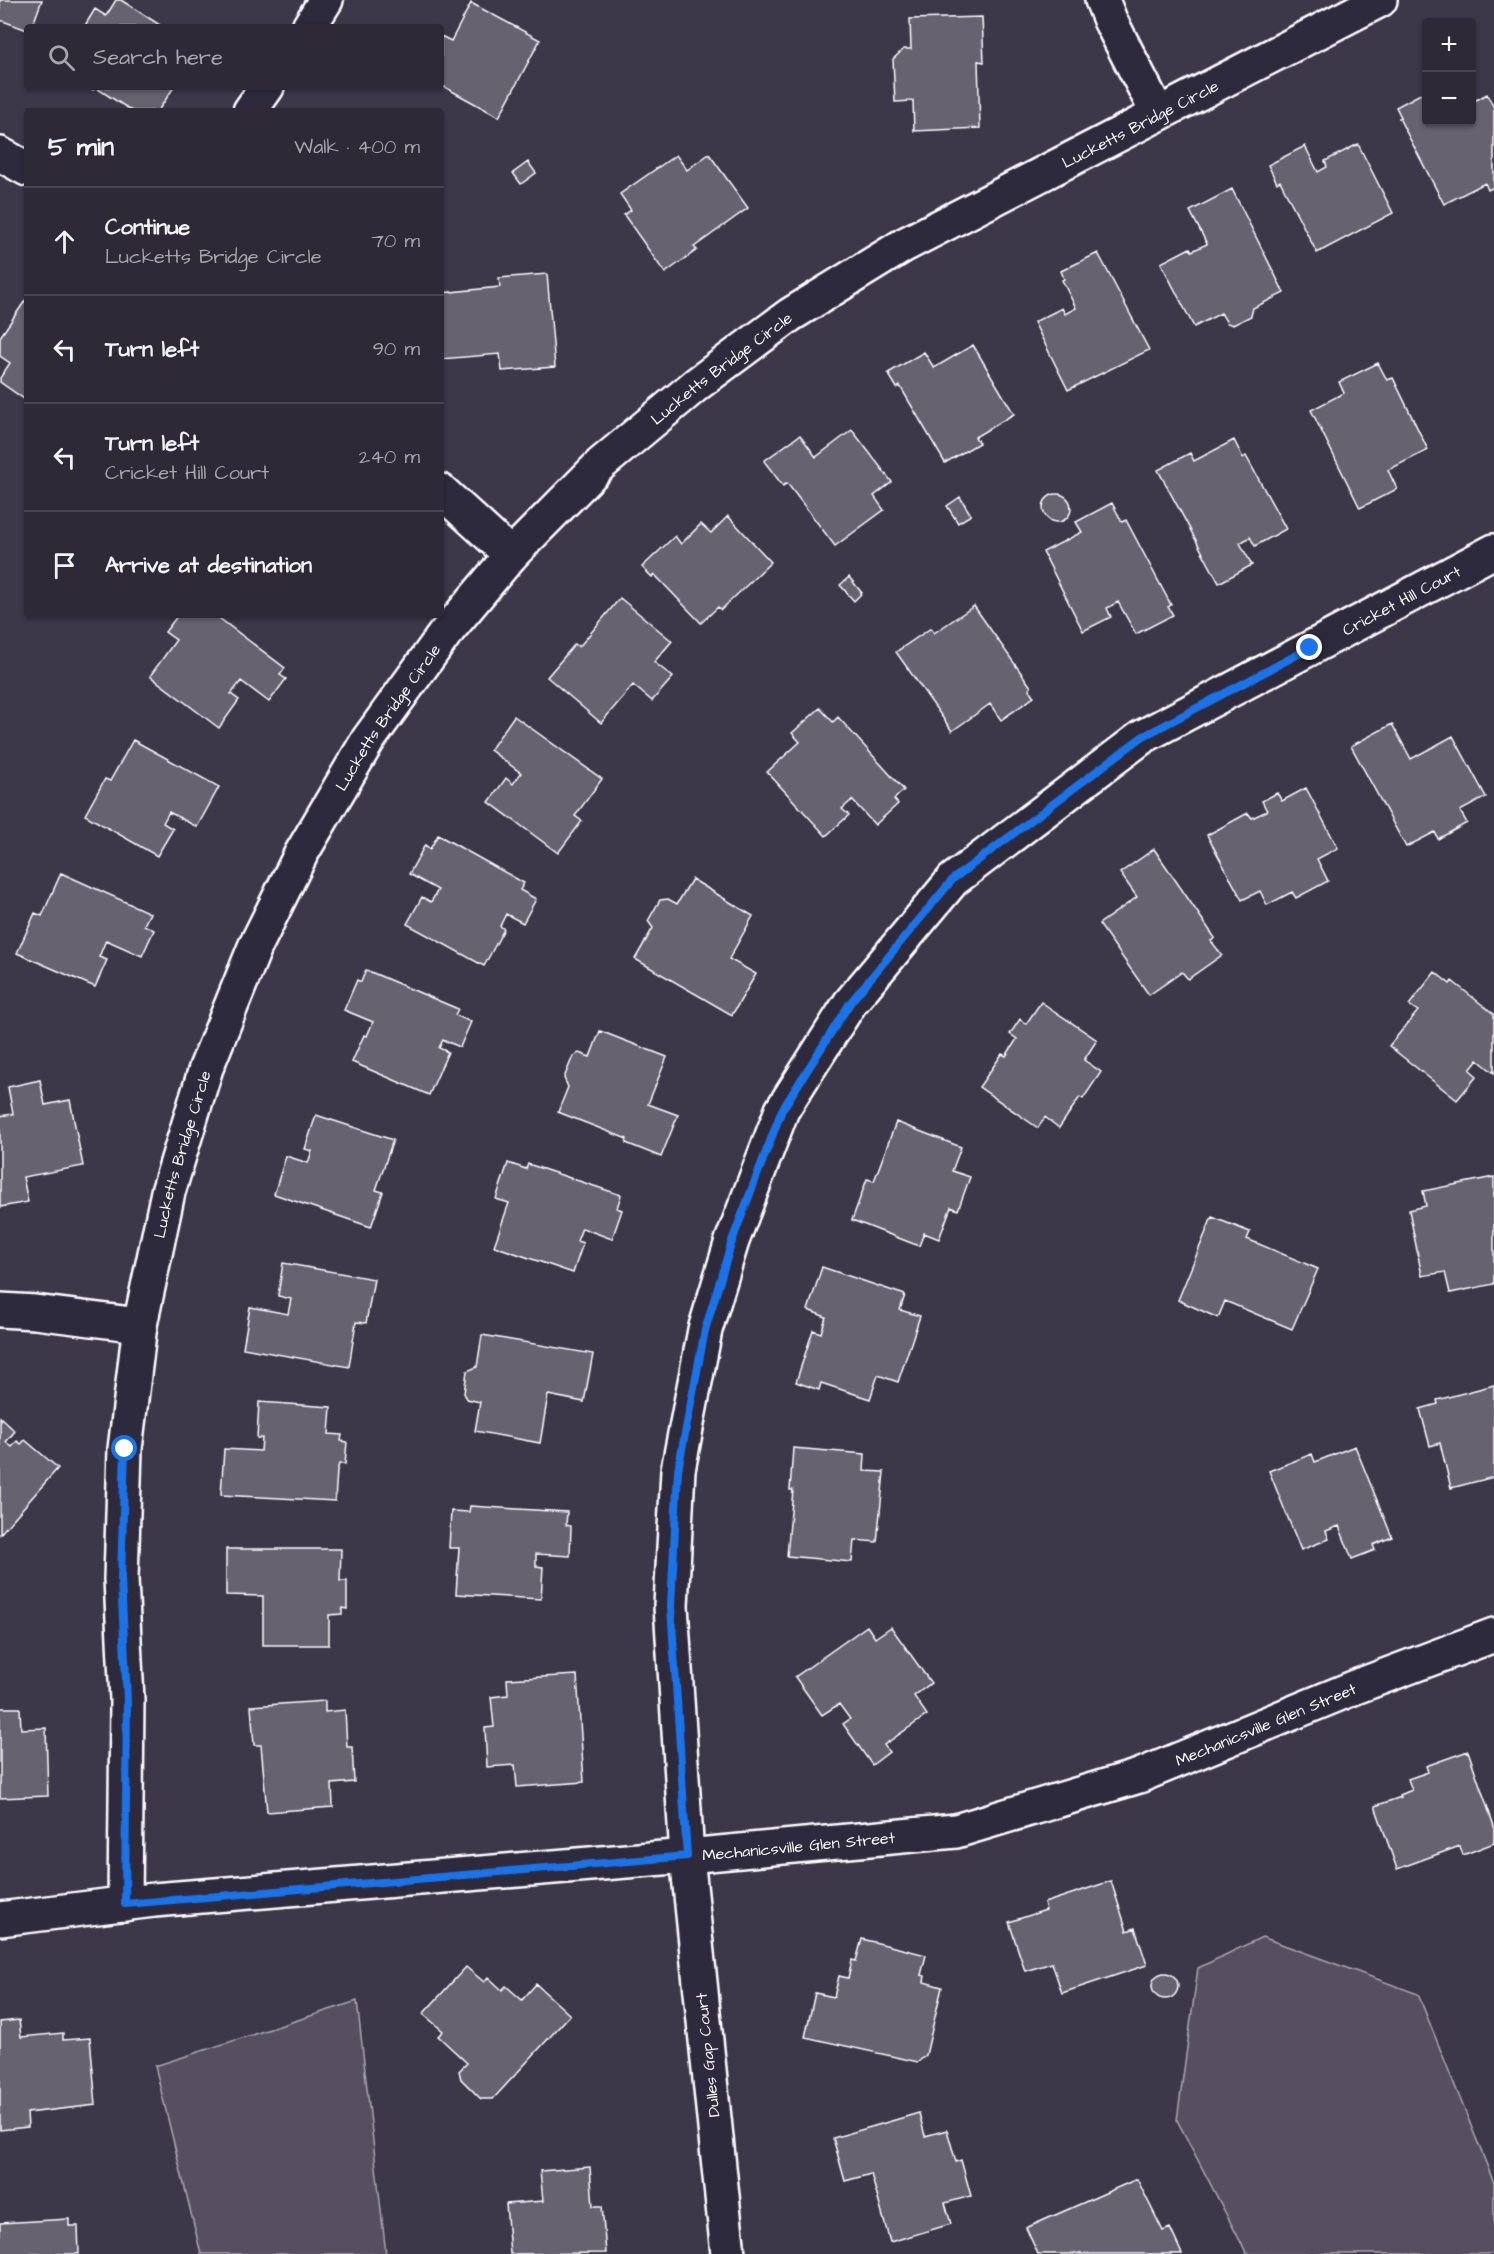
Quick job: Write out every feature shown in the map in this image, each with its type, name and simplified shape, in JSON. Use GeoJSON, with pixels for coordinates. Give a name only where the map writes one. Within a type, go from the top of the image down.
{"type":"FeatureCollection","features":[{"type":"Feature","properties":{"kind":"street"},"geometry":{"type":"LineString","coordinates":[[311,24],[326,0]]}},
{"type":"Feature","properties":{"kind":"street"},"geometry":{"type":"LineString","coordinates":[[1102,0],[1158,114]]}},
{"type":"Feature","properties":{"kind":"street","name":"Lucketts Bridge Circle"},"geometry":{"type":"LineString","coordinates":[[125,1904],[127,1700],[121,1567],[125,1449],[140,1325],[168,1192],[206,1068],[255,947],[301,854],[368,741],[444,635],[511,555],[610,457],[697,384],[790,315],[904,246],[1380,0]]}},
{"type":"Feature","properties":{"kind":"street"},"geometry":{"type":"LineString","coordinates":[[252,108],[265,90]]}},
{"type":"Feature","properties":{"kind":"street"},"geometry":{"type":"LineString","coordinates":[[0,154],[24,167]]}},
{"type":"Feature","properties":{"kind":"street"},"geometry":{"type":"LineString","coordinates":[[444,494],[511,555]]}},
{"type":"Feature","properties":{"kind":"street","name":"Cricket Hill Court"},"geometry":{"type":"LineString","coordinates":[[687,1856],[671,1606],[678,1470],[705,1330],[732,1241],[782,1110],[850,1003],[953,879],[1142,737],[1494,552]]}},
{"type":"Feature","properties":{"kind":"street"},"geometry":{"type":"LineString","coordinates":[[0,1310],[35,1311],[140,1325]]}},
{"type":"Feature","properties":{"kind":"street","name":"Mechanicsville Glen Street"},"geometry":{"type":"LineString","coordinates":[[0,1919],[125,1904],[956,1831],[1139,1776],[1358,1686],[1494,1635]]}},
{"type":"Feature","properties":{"kind":"street","name":"Dulles Gap Court"},"geometry":{"type":"LineString","coordinates":[[687,1856],[728,2254]]}},
{"type":"Feature","properties":{"kind":"shaded area"},"geometry":{"type":"Polygon","coordinates":[[[1262,1937],[1418,1994],[1494,2183],[1494,2254],[1247,2254],[1177,2120],[1198,1968],[1262,1937]]]}},
{"type":"Feature","properties":{"kind":"shaded area"},"geometry":{"type":"Polygon","coordinates":[[[357,2001],[386,2254],[201,2254],[155,2066],[357,2001]]]}},
{"type":"Feature","properties":{"kind":"building"},"geometry":{"type":"Polygon","coordinates":[[[0,0],[42,0],[33,24],[24,24],[24,29],[0,20],[0,0]]]}},
{"type":"Feature","properties":{"kind":"building"},"geometry":{"type":"Polygon","coordinates":[[[116,0],[121,0],[158,24],[86,24],[95,9],[106,16],[116,0]]]}},
{"type":"Feature","properties":{"kind":"building"},"geometry":{"type":"Polygon","coordinates":[[[471,3],[540,40],[499,117],[444,87],[444,38],[451,41],[471,3]]]}},
{"type":"Feature","properties":{"kind":"building"},"geometry":{"type":"Polygon","coordinates":[[[982,17],[984,62],[978,61],[980,128],[914,131],[913,101],[895,102],[893,59],[904,49],[911,49],[910,19],[982,17]]]}},
{"type":"Feature","properties":{"kind":"building"},"geometry":{"type":"Polygon","coordinates":[[[100,90],[172,90],[160,108],[127,108],[100,90]]]}},
{"type":"Feature","properties":{"kind":"building"},"geometry":{"type":"Polygon","coordinates":[[[1422,93],[1422,126],[1476,126],[1476,100],[1487,94],[1494,108],[1494,187],[1488,190],[1485,183],[1444,204],[1399,118],[1401,117],[1396,107],[1422,93]]]}},
{"type":"Feature","properties":{"kind":"building"},"geometry":{"type":"Polygon","coordinates":[[[1358,144],[1393,213],[1317,253],[1280,181],[1277,183],[1268,165],[1305,146],[1318,172],[1327,167],[1325,161],[1358,144]]]}},
{"type":"Feature","properties":{"kind":"building"},"geometry":{"type":"Polygon","coordinates":[[[709,154],[748,208],[694,247],[697,250],[665,273],[624,215],[631,210],[620,194],[676,155],[687,170],[709,154]]]}},
{"type":"Feature","properties":{"kind":"building"},"geometry":{"type":"Polygon","coordinates":[[[528,162],[536,173],[521,184],[513,173],[528,162]]]}},
{"type":"Feature","properties":{"kind":"building"},"geometry":{"type":"Polygon","coordinates":[[[1232,189],[1284,293],[1253,308],[1251,316],[1233,325],[1227,323],[1221,313],[1194,327],[1161,263],[1190,248],[1192,251],[1207,244],[1190,211],[1232,189]]]}},
{"type":"Feature","properties":{"kind":"building"},"geometry":{"type":"Polygon","coordinates":[[[1098,253],[1149,350],[1068,390],[1034,322],[1062,308],[1065,314],[1076,308],[1062,280],[1064,279],[1061,271],[1098,253]]]}},
{"type":"Feature","properties":{"kind":"building"},"geometry":{"type":"Polygon","coordinates":[[[547,274],[555,367],[502,371],[500,354],[444,359],[444,293],[500,287],[499,278],[547,274]]]}},
{"type":"Feature","properties":{"kind":"building"},"geometry":{"type":"Polygon","coordinates":[[[24,302],[24,399],[0,382],[0,378],[10,363],[0,356],[0,337],[24,302]]]}},
{"type":"Feature","properties":{"kind":"building"},"geometry":{"type":"Polygon","coordinates":[[[973,345],[1014,414],[975,437],[979,443],[945,463],[900,386],[897,388],[888,373],[924,352],[934,368],[973,345]]]}},
{"type":"Feature","properties":{"kind":"building"},"geometry":{"type":"Polygon","coordinates":[[[1378,363],[1387,380],[1393,378],[1428,450],[1388,470],[1397,489],[1360,508],[1311,410],[1344,393],[1339,382],[1378,363]]]}},
{"type":"Feature","properties":{"kind":"building"},"geometry":{"type":"Polygon","coordinates":[[[852,430],[892,482],[874,496],[884,510],[835,546],[787,483],[783,486],[764,461],[800,435],[816,457],[852,430]]]}},
{"type":"Feature","properties":{"kind":"building"},"geometry":{"type":"Polygon","coordinates":[[[1234,440],[1243,458],[1246,456],[1286,529],[1255,546],[1250,537],[1240,543],[1252,565],[1219,583],[1158,470],[1190,453],[1194,461],[1234,440]]]}},
{"type":"Feature","properties":{"kind":"building"},"geometry":{"type":"Polygon","coordinates":[[[1057,494],[1067,498],[1071,508],[1067,518],[1057,522],[1047,518],[1043,508],[1047,498],[1057,494]]]}},
{"type":"Feature","properties":{"kind":"building"},"geometry":{"type":"Polygon","coordinates":[[[960,497],[971,515],[958,523],[947,506],[960,497]]]}},
{"type":"Feature","properties":{"kind":"building"},"geometry":{"type":"Polygon","coordinates":[[[1112,503],[1122,522],[1126,520],[1171,605],[1168,607],[1173,615],[1136,634],[1118,602],[1107,608],[1111,617],[1083,631],[1043,552],[1082,532],[1076,522],[1112,503]]]}},
{"type":"Feature","properties":{"kind":"building"},"geometry":{"type":"Polygon","coordinates":[[[728,516],[771,562],[721,610],[718,607],[701,623],[654,574],[652,577],[642,567],[675,536],[681,544],[701,524],[711,533],[728,516]]]}},
{"type":"Feature","properties":{"kind":"building"},"geometry":{"type":"Polygon","coordinates":[[[849,577],[862,593],[854,601],[840,585],[849,577]]]}},
{"type":"Feature","properties":{"kind":"building"},"geometry":{"type":"Polygon","coordinates":[[[620,598],[672,641],[654,662],[673,677],[652,701],[633,685],[601,723],[547,677],[575,644],[579,647],[620,598]]]}},
{"type":"Feature","properties":{"kind":"building"},"geometry":{"type":"Polygon","coordinates":[[[974,606],[1031,687],[1029,689],[1034,697],[1001,720],[990,704],[952,731],[896,652],[931,628],[934,633],[974,606]]]}},
{"type":"Feature","properties":{"kind":"building"},"geometry":{"type":"Polygon","coordinates":[[[176,618],[219,618],[285,668],[280,675],[286,679],[269,702],[241,681],[231,694],[239,700],[219,728],[150,676],[176,640],[165,632],[176,618]]]}},
{"type":"Feature","properties":{"kind":"building"},"geometry":{"type":"Polygon","coordinates":[[[820,708],[833,722],[838,717],[904,790],[894,799],[898,804],[875,825],[852,800],[842,809],[849,815],[826,836],[767,772],[800,742],[792,733],[820,708]]]}},
{"type":"Feature","properties":{"kind":"building"},"geometry":{"type":"Polygon","coordinates":[[[514,716],[602,779],[575,816],[582,821],[558,853],[489,802],[506,778],[513,784],[521,773],[490,750],[514,716]]]}},
{"type":"Feature","properties":{"kind":"building"},"geometry":{"type":"Polygon","coordinates":[[[1392,724],[1411,759],[1453,736],[1486,797],[1460,811],[1467,823],[1438,839],[1435,832],[1406,847],[1351,746],[1392,724]]]}},
{"type":"Feature","properties":{"kind":"building"},"geometry":{"type":"Polygon","coordinates":[[[133,740],[219,787],[197,827],[169,812],[163,823],[173,829],[157,856],[85,815],[105,779],[110,781],[133,740]]]}},
{"type":"Feature","properties":{"kind":"building"},"geometry":{"type":"Polygon","coordinates":[[[1306,788],[1338,848],[1317,859],[1328,881],[1296,898],[1292,892],[1267,905],[1260,891],[1242,900],[1207,835],[1248,813],[1252,818],[1267,811],[1262,801],[1277,793],[1282,801],[1306,788]]]}},
{"type":"Feature","properties":{"kind":"building"},"geometry":{"type":"Polygon","coordinates":[[[438,835],[524,883],[520,890],[536,899],[523,923],[506,914],[500,926],[504,929],[484,966],[407,924],[422,897],[431,902],[438,890],[409,874],[425,845],[430,849],[438,835]]]}},
{"type":"Feature","properties":{"kind":"building"},"geometry":{"type":"Polygon","coordinates":[[[1154,849],[1215,938],[1211,941],[1222,955],[1188,979],[1182,972],[1149,995],[1099,924],[1137,897],[1120,873],[1154,849]]]}},
{"type":"Feature","properties":{"kind":"building"},"geometry":{"type":"Polygon","coordinates":[[[61,873],[150,913],[144,925],[154,930],[142,956],[106,940],[99,957],[107,960],[95,987],[17,953],[35,913],[42,916],[61,873]]]}},
{"type":"Feature","properties":{"kind":"building"},"geometry":{"type":"Polygon","coordinates":[[[692,879],[753,916],[729,959],[756,974],[732,1015],[635,959],[653,928],[648,921],[660,900],[668,899],[677,904],[692,879]]]}},
{"type":"Feature","properties":{"kind":"building"},"geometry":{"type":"Polygon","coordinates":[[[366,970],[458,1009],[455,1015],[471,1022],[460,1047],[443,1040],[439,1048],[448,1052],[429,1095],[352,1062],[364,1035],[367,1036],[373,1022],[344,1010],[357,980],[361,982],[366,970]]]}},
{"type":"Feature","properties":{"kind":"building"},"geometry":{"type":"Polygon","coordinates":[[[1435,972],[1450,984],[1452,981],[1494,1014],[1494,1073],[1478,1060],[1470,1070],[1477,1076],[1457,1100],[1389,1046],[1418,1011],[1409,1005],[1435,972]]]}},
{"type":"Feature","properties":{"kind":"building"},"geometry":{"type":"Polygon","coordinates":[[[1041,1002],[1097,1040],[1084,1060],[1101,1072],[1083,1099],[1080,1097],[1059,1128],[1045,1117],[1038,1128],[979,1087],[1002,1054],[1006,1056],[1017,1039],[1010,1034],[1020,1019],[1026,1024],[1041,1002]]]}},
{"type":"Feature","properties":{"kind":"building"},"geometry":{"type":"Polygon","coordinates":[[[600,1031],[667,1057],[648,1104],[678,1115],[661,1157],[626,1143],[627,1139],[558,1112],[568,1087],[564,1078],[573,1056],[579,1053],[590,1057],[600,1031]]]}},
{"type":"Feature","properties":{"kind":"building"},"geometry":{"type":"Polygon","coordinates":[[[40,1080],[45,1105],[70,1100],[83,1166],[23,1177],[28,1202],[0,1207],[0,1116],[13,1114],[8,1087],[40,1080]]]}},
{"type":"Feature","properties":{"kind":"building"},"geometry":{"type":"Polygon","coordinates":[[[316,1115],[393,1140],[376,1190],[383,1192],[371,1227],[274,1194],[286,1156],[308,1163],[312,1151],[305,1149],[316,1115]]]}},
{"type":"Feature","properties":{"kind":"building"},"geometry":{"type":"Polygon","coordinates":[[[896,1122],[961,1147],[952,1171],[970,1177],[958,1210],[951,1207],[939,1239],[924,1233],[919,1246],[852,1220],[867,1179],[874,1181],[896,1122]]]}},
{"type":"Feature","properties":{"kind":"building"},"geometry":{"type":"Polygon","coordinates":[[[508,1163],[526,1169],[528,1164],[621,1195],[617,1208],[622,1210],[612,1239],[582,1228],[577,1241],[583,1243],[573,1273],[494,1246],[509,1203],[496,1199],[508,1163]]]}},
{"type":"Feature","properties":{"kind":"building"},"geometry":{"type":"Polygon","coordinates":[[[1494,1177],[1494,1284],[1450,1293],[1445,1272],[1422,1276],[1409,1210],[1426,1206],[1423,1191],[1494,1177]]]}},
{"type":"Feature","properties":{"kind":"building"},"geometry":{"type":"Polygon","coordinates":[[[1212,1217],[1250,1232],[1247,1239],[1318,1269],[1292,1329],[1225,1301],[1218,1318],[1178,1300],[1212,1217]]]}},
{"type":"Feature","properties":{"kind":"building"},"geometry":{"type":"Polygon","coordinates":[[[283,1263],[374,1279],[366,1323],[356,1322],[349,1367],[243,1348],[250,1307],[288,1314],[291,1299],[278,1296],[283,1263]]]}},
{"type":"Feature","properties":{"kind":"building"},"geometry":{"type":"Polygon","coordinates":[[[822,1267],[905,1295],[900,1310],[920,1316],[898,1382],[878,1375],[870,1399],[821,1383],[819,1390],[796,1382],[813,1330],[821,1333],[826,1317],[808,1310],[822,1267]]]}},
{"type":"Feature","properties":{"kind":"building"},"geometry":{"type":"Polygon","coordinates":[[[482,1335],[593,1354],[584,1402],[548,1395],[540,1443],[475,1431],[480,1402],[467,1399],[464,1393],[467,1371],[477,1367],[482,1335]]]}},
{"type":"Feature","properties":{"kind":"building"},"geometry":{"type":"Polygon","coordinates":[[[1494,1385],[1494,1477],[1451,1488],[1440,1443],[1430,1446],[1420,1409],[1438,1404],[1437,1400],[1494,1385]]]}},
{"type":"Feature","properties":{"kind":"building"},"geometry":{"type":"Polygon","coordinates":[[[259,1402],[331,1407],[329,1434],[342,1435],[341,1441],[347,1442],[345,1464],[339,1464],[337,1471],[335,1501],[221,1495],[224,1449],[261,1451],[262,1438],[257,1438],[259,1402]]]}},
{"type":"Feature","properties":{"kind":"building"},"geometry":{"type":"Polygon","coordinates":[[[0,1417],[15,1431],[6,1442],[12,1447],[17,1441],[21,1444],[25,1440],[58,1468],[0,1534],[0,1417]]]}},
{"type":"Feature","properties":{"kind":"building"},"geometry":{"type":"Polygon","coordinates":[[[1355,1446],[1392,1537],[1373,1545],[1375,1550],[1352,1559],[1339,1526],[1326,1531],[1329,1539],[1301,1550],[1269,1471],[1312,1454],[1315,1462],[1355,1446]]]}},
{"type":"Feature","properties":{"kind":"building"},"geometry":{"type":"Polygon","coordinates":[[[793,1448],[865,1454],[864,1471],[884,1472],[877,1542],[854,1540],[852,1562],[787,1556],[793,1490],[790,1490],[793,1448]]]}},
{"type":"Feature","properties":{"kind":"building"},"geometry":{"type":"Polygon","coordinates":[[[470,1506],[567,1512],[566,1525],[571,1526],[570,1556],[536,1554],[536,1566],[543,1567],[541,1599],[456,1594],[459,1548],[449,1548],[451,1511],[469,1512],[470,1506]]]}},
{"type":"Feature","properties":{"kind":"building"},"geometry":{"type":"Polygon","coordinates":[[[226,1549],[341,1549],[340,1581],[347,1581],[347,1609],[342,1608],[342,1614],[329,1615],[329,1645],[263,1645],[263,1596],[226,1595],[226,1549]]]}},
{"type":"Feature","properties":{"kind":"building"},"geometry":{"type":"Polygon","coordinates":[[[867,1626],[875,1638],[891,1627],[931,1683],[914,1696],[927,1715],[884,1745],[889,1752],[872,1765],[843,1724],[850,1719],[839,1704],[822,1715],[795,1677],[867,1626]]]}},
{"type":"Feature","properties":{"kind":"building"},"geometry":{"type":"Polygon","coordinates":[[[577,1675],[584,1782],[517,1787],[515,1765],[487,1767],[485,1728],[494,1727],[491,1697],[508,1695],[507,1679],[577,1675]]]}},
{"type":"Feature","properties":{"kind":"building"},"geometry":{"type":"Polygon","coordinates":[[[325,1701],[325,1712],[345,1710],[347,1747],[352,1747],[354,1782],[332,1784],[333,1807],[267,1812],[261,1745],[254,1745],[251,1706],[325,1701]]]}},
{"type":"Feature","properties":{"kind":"building"},"geometry":{"type":"Polygon","coordinates":[[[0,1708],[20,1708],[21,1729],[46,1728],[48,1796],[0,1798],[0,1708]]]}},
{"type":"Feature","properties":{"kind":"building"},"geometry":{"type":"Polygon","coordinates":[[[1468,1751],[1494,1826],[1494,1843],[1463,1855],[1460,1846],[1397,1869],[1375,1806],[1401,1797],[1400,1795],[1412,1790],[1408,1779],[1428,1772],[1426,1766],[1468,1751]]]}},
{"type":"Feature","properties":{"kind":"building"},"geometry":{"type":"Polygon","coordinates":[[[1111,1881],[1127,1931],[1135,1928],[1147,1965],[1062,1993],[1052,1963],[1025,1971],[1009,1922],[1046,1910],[1044,1903],[1111,1881]]]}},
{"type":"Feature","properties":{"kind":"building"},"geometry":{"type":"Polygon","coordinates":[[[862,1939],[926,1955],[921,1975],[925,1976],[924,1982],[942,1987],[926,2055],[918,2062],[805,2037],[815,1993],[834,1997],[839,1976],[848,1978],[852,1960],[856,1961],[862,1939]]]}},
{"type":"Feature","properties":{"kind":"building"},"geometry":{"type":"Polygon","coordinates":[[[466,1967],[484,1982],[488,1977],[502,1990],[506,1986],[522,2000],[536,1984],[570,2015],[493,2099],[481,2099],[461,2079],[459,2071],[467,2063],[438,2036],[443,2031],[423,2014],[466,1967]]]}},
{"type":"Feature","properties":{"kind":"building"},"geometry":{"type":"Polygon","coordinates":[[[1165,1973],[1174,1977],[1178,1986],[1174,1995],[1165,1999],[1156,1995],[1152,1986],[1156,1977],[1165,1973]]]}},
{"type":"Feature","properties":{"kind":"building"},"geometry":{"type":"Polygon","coordinates":[[[19,2020],[21,2037],[63,2033],[63,2040],[90,2038],[96,2105],[27,2113],[28,2127],[0,2130],[0,2022],[19,2020]]]}},
{"type":"Feature","properties":{"kind":"building"},"geometry":{"type":"Polygon","coordinates":[[[919,2113],[925,2136],[947,2130],[956,2162],[961,2160],[971,2196],[945,2203],[951,2224],[890,2242],[871,2174],[845,2181],[833,2138],[919,2113]]]}},
{"type":"Feature","properties":{"kind":"building"},"geometry":{"type":"Polygon","coordinates":[[[590,2167],[593,2206],[602,2206],[606,2253],[510,2254],[506,2204],[543,2201],[540,2171],[590,2167]]]}},
{"type":"Feature","properties":{"kind":"building"},"geometry":{"type":"Polygon","coordinates":[[[1137,2179],[1163,2231],[1170,2228],[1182,2254],[1038,2254],[1026,2228],[1137,2179]]]}},
{"type":"Feature","properties":{"kind":"building"},"geometry":{"type":"Polygon","coordinates":[[[69,2219],[69,2226],[78,2226],[79,2254],[0,2254],[0,2223],[69,2219]]]}},
{"type":"Feature","properties":{"kind":"route"},"geometry":{"type":"LineString","coordinates":[[125,1449],[121,1579],[127,1700],[125,1904],[687,1856],[671,1606],[678,1470],[705,1330],[732,1241],[782,1110],[850,1003],[953,879],[1142,737],[1310,648]]}}]}
